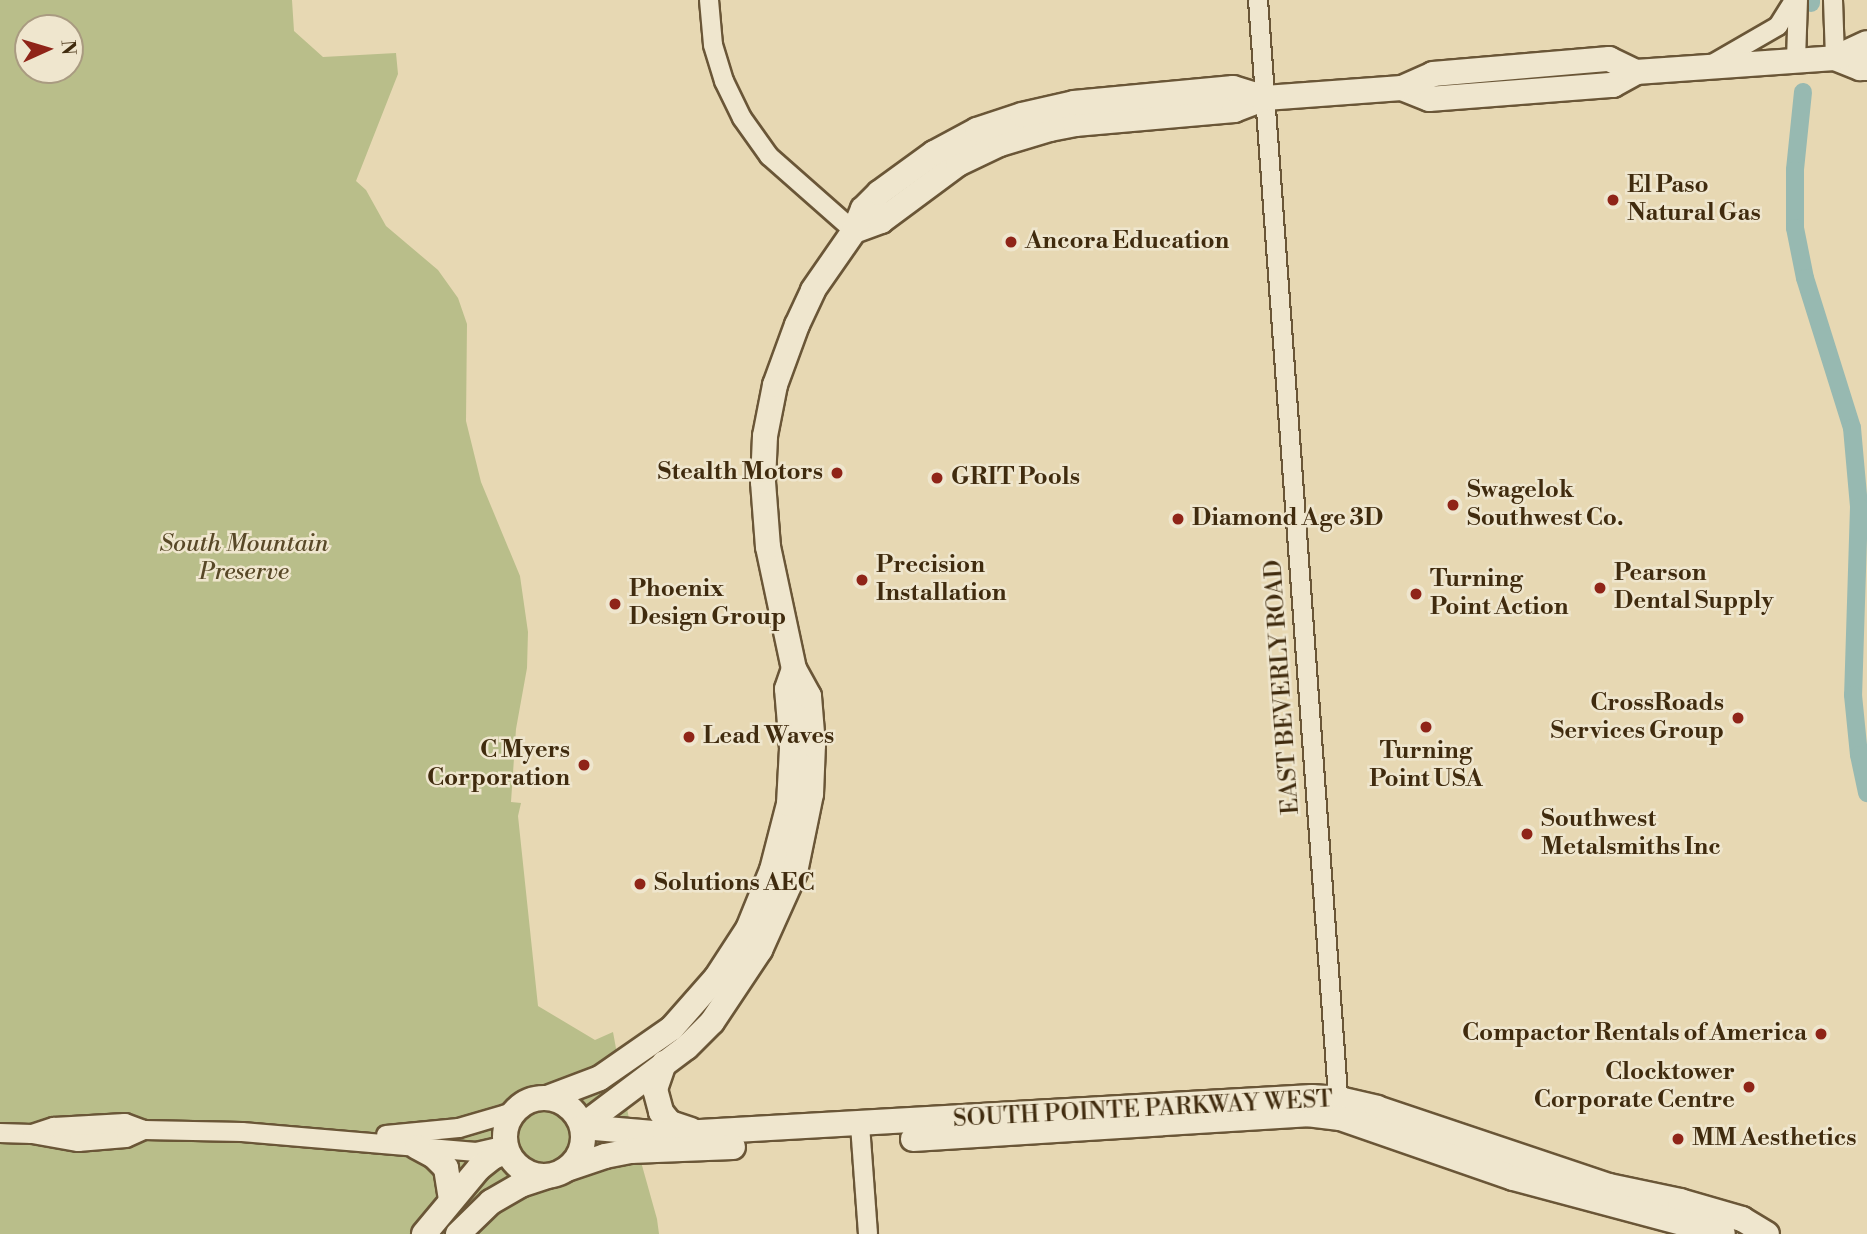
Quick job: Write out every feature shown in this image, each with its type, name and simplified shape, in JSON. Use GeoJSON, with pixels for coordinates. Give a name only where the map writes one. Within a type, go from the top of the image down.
{"type":"FeatureCollection","features":[{"type":"Feature","properties":{"kind":"main road"},"geometry":{"type":"LineString","coordinates":[[1835,58],[1867,43]]}},
{"type":"Feature","properties":{"kind":"main road"},"geometry":{"type":"LineString","coordinates":[[582,1126],[687,1047],[730,999],[774,925],[796,872],[811,794],[813,745],[809,696],[794,669],[768,547],[763,482],[766,426],[783,360],[797,325],[826,268],[853,231],[863,209],[924,160],[977,130],[1022,114],[1074,103],[1233,88],[1265,98],[1402,88],[1433,74],[1609,59],[1636,72],[1835,58],[1867,68]]}},
{"type":"Feature","properties":{"kind":"main road"},"geometry":{"type":"LineString","coordinates":[[550,1097],[570,1107],[582,1126],[579,1155],[558,1172],[523,1170],[506,1148],[505,1134],[513,1112],[529,1100],[550,1097],[600,1078],[671,1028],[716,978],[748,929],[772,870],[789,804],[792,748],[787,689],[794,669]]}},
{"type":"Feature","properties":{"kind":"main road"},"geometry":{"type":"LineString","coordinates":[[664,1063],[655,1089],[661,1112],[670,1123],[695,1131]]}},
{"type":"Feature","properties":{"kind":"main road","name":"SOUTH POINTE PARKWAY WEST"},"geometry":{"type":"LineString","coordinates":[[458,1234],[498,1198],[520,1185],[605,1156],[631,1151],[861,1133],[1307,1114],[1339,1109],[1377,1108],[1609,1186],[1680,1201],[1742,1219],[1767,1234]]}},
{"type":"Feature","properties":{"kind":"main road","name":"SOUTH POINTE PARKWAY WEST"},"geometry":{"type":"LineString","coordinates":[[1339,1109],[1513,1178],[1723,1234]]}},
{"type":"Feature","properties":{"kind":"main road","name":"SOUTH POINTE PARKWAY WEST"},"geometry":{"type":"LineString","coordinates":[[582,1126],[652,1135],[695,1131],[861,1133]]}},
{"type":"Feature","properties":{"kind":"main road"},"geometry":{"type":"LineString","coordinates":[[417,1147],[434,1156],[446,1168],[451,1198]]}},
{"type":"Feature","properties":{"kind":"main road"},"geometry":{"type":"LineString","coordinates":[[424,1234],[451,1198],[486,1162],[506,1148]]}},
{"type":"Feature","properties":{"kind":"street"},"geometry":{"type":"LineString","coordinates":[[709,0],[713,45],[723,81],[742,118],[769,156],[853,231]]}},
{"type":"Feature","properties":{"kind":"street","name":"EAST BEVERLY ROAD"},"geometry":{"type":"LineString","coordinates":[[1258,0],[1339,1109]]}},
{"type":"Feature","properties":{"kind":"street"},"geometry":{"type":"LineString","coordinates":[[1796,0],[1796,60]]}},
{"type":"Feature","properties":{"kind":"street"},"geometry":{"type":"LineString","coordinates":[[1708,67],[1778,26],[1796,0]]}},
{"type":"Feature","properties":{"kind":"street"},"geometry":{"type":"LineString","coordinates":[[1833,0],[1835,58]]}},
{"type":"Feature","properties":{"kind":"street"},"geometry":{"type":"LineString","coordinates":[[346,1139],[459,1128],[513,1112]]}},
{"type":"Feature","properties":{"kind":"street"},"geometry":{"type":"LineString","coordinates":[[0,1133],[32,1134],[76,1125],[125,1123],[144,1130],[346,1139],[475,1152],[506,1148]]}},
{"type":"Feature","properties":{"kind":"street"},"geometry":{"type":"LineString","coordinates":[[861,1133],[868,1234]]}},
{"type":"Feature","properties":{"kind":"green space","name":"South Mountain Preserve"},"geometry":{"type":"Polygon","coordinates":[[[0,0],[292,0],[294,31],[323,57],[396,53],[398,74],[356,181],[366,190],[386,226],[438,270],[458,298],[467,324],[466,421],[481,482],[520,576],[528,632],[527,668],[516,729],[511,802],[521,803],[518,816],[538,1006],[595,1040],[613,1032],[629,1119],[659,1234],[0,1234],[0,0]]]}},
{"type":"Feature","properties":{"kind":"waterway"},"geometry":{"type":"LineString","coordinates":[[1803,92],[1795,170],[1795,228],[1805,278],[1852,428],[1859,507],[1853,695],[1859,755],[1867,793]]}},
{"type":"Feature","properties":{"kind":"place","name":"El Paso Natural Gas"},"geometry":{"type":"Point","coordinates":[1613,200]}},
{"type":"Feature","properties":{"kind":"place","name":"Ancora Education"},"geometry":{"type":"Point","coordinates":[1011,242]}},
{"type":"Feature","properties":{"kind":"place","name":"Stealth Motors"},"geometry":{"type":"Point","coordinates":[837,473]}},
{"type":"Feature","properties":{"kind":"place","name":"GRIT Pools"},"geometry":{"type":"Point","coordinates":[937,478]}},
{"type":"Feature","properties":{"kind":"place","name":"Swagelok Southwest Co."},"geometry":{"type":"Point","coordinates":[1453,505]}},
{"type":"Feature","properties":{"kind":"place","name":"Diamond Age 3D"},"geometry":{"type":"Point","coordinates":[1178,519]}},
{"type":"Feature","properties":{"kind":"place","name":"Precision Installation"},"geometry":{"type":"Point","coordinates":[862,580]}},
{"type":"Feature","properties":{"kind":"place","name":"Pearson Dental Supply"},"geometry":{"type":"Point","coordinates":[1600,588]}},
{"type":"Feature","properties":{"kind":"place","name":"Turning Point Action"},"geometry":{"type":"Point","coordinates":[1416,594]}},
{"type":"Feature","properties":{"kind":"place","name":"Phoenix Design Group"},"geometry":{"type":"Point","coordinates":[615,604]}},
{"type":"Feature","properties":{"kind":"place","name":"CrossRoads Services Group"},"geometry":{"type":"Point","coordinates":[1738,718]}},
{"type":"Feature","properties":{"kind":"place","name":"Turning Point USA"},"geometry":{"type":"Point","coordinates":[1426,727]}},
{"type":"Feature","properties":{"kind":"place","name":"Lead Waves"},"geometry":{"type":"Point","coordinates":[689,737]}},
{"type":"Feature","properties":{"kind":"place","name":"C Myers Corporation"},"geometry":{"type":"Point","coordinates":[584,765]}},
{"type":"Feature","properties":{"kind":"place","name":"Southwest Metalsmiths Inc"},"geometry":{"type":"Point","coordinates":[1527,834]}},
{"type":"Feature","properties":{"kind":"place","name":"Solutions AEC"},"geometry":{"type":"Point","coordinates":[640,884]}},
{"type":"Feature","properties":{"kind":"place","name":"Compactor Rentals of America"},"geometry":{"type":"Point","coordinates":[1821,1034]}},
{"type":"Feature","properties":{"kind":"place","name":"Clocktower Corporate Centre"},"geometry":{"type":"Point","coordinates":[1749,1087]}},
{"type":"Feature","properties":{"kind":"place","name":"MM Aesthetics"},"geometry":{"type":"Point","coordinates":[1678,1139]}}]}
